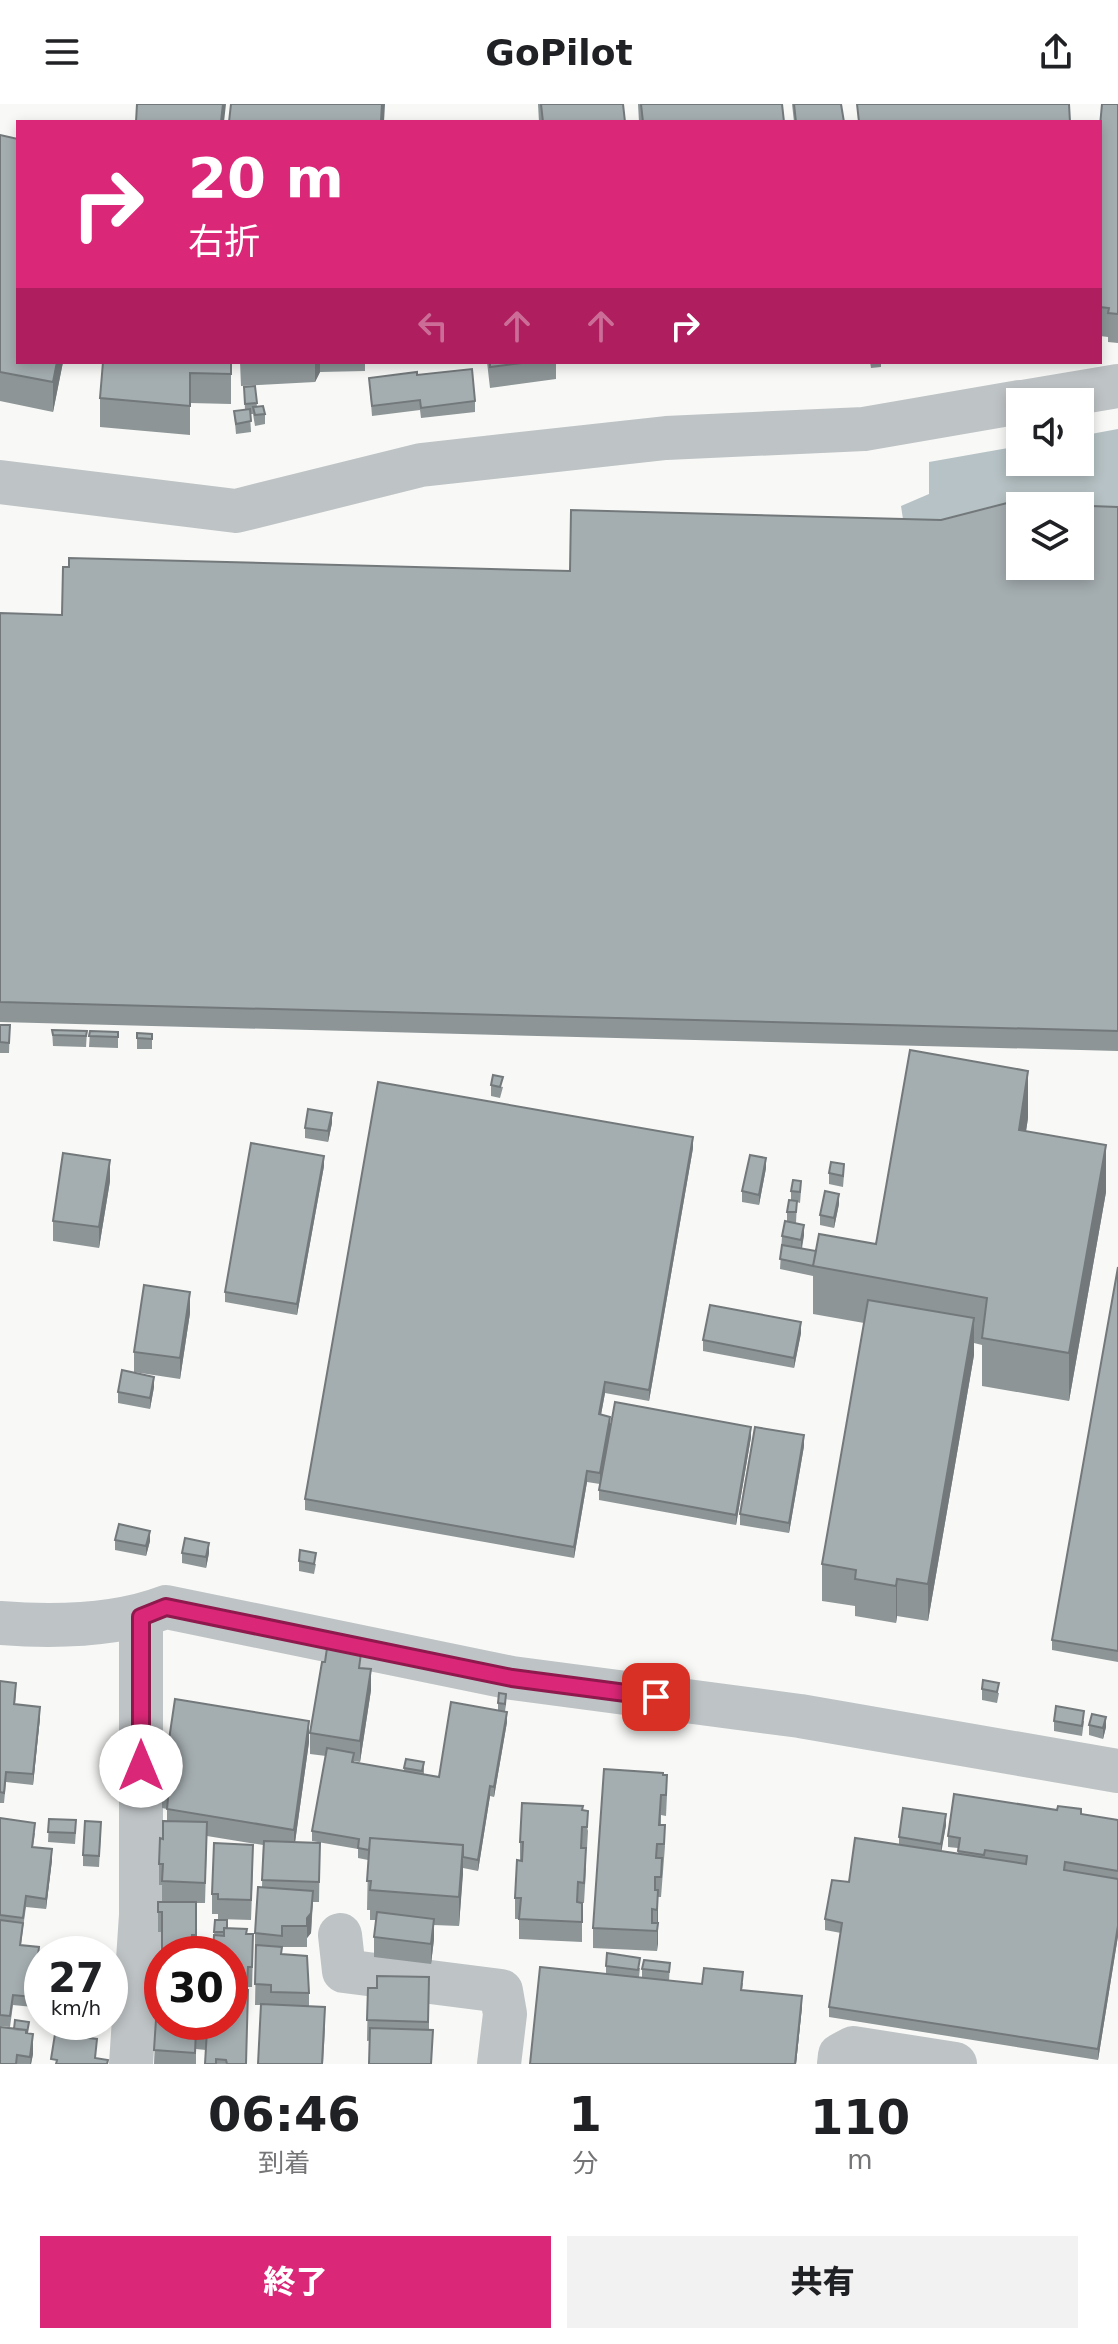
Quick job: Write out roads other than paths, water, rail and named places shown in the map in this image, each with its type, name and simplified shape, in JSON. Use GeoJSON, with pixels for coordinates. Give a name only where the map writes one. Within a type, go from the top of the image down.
{"type":"FeatureCollection","features":[{"type":"Feature","properties":{"kind":"street"},"geometry":{"type":"LineString","coordinates":[[1094,390],[1118,386]]}},
{"type":"Feature","properties":{"kind":"street"},"geometry":{"type":"LineString","coordinates":[[0,482],[236,511],[421,465],[666,438],[864,429],[1006,405]]}},
{"type":"Feature","properties":{"kind":"street"},"geometry":{"type":"LineString","coordinates":[[0,1623],[42,1627],[141,1617],[166,1607],[512,1678],[800,1716],[1118,1771]]}},
{"type":"Feature","properties":{"kind":"street"},"geometry":{"type":"LineString","coordinates":[[131,2064],[141,1915],[141,1617]]}},
{"type":"Feature","properties":{"kind":"street"},"geometry":{"type":"LineString","coordinates":[[342,1969],[501,1991],[505,2014],[499,2064]]}},
{"type":"Feature","properties":{"kind":"street"},"geometry":{"type":"LineString","coordinates":[[839,2064],[840,2055],[853,2048],[955,2064]]}}]}
